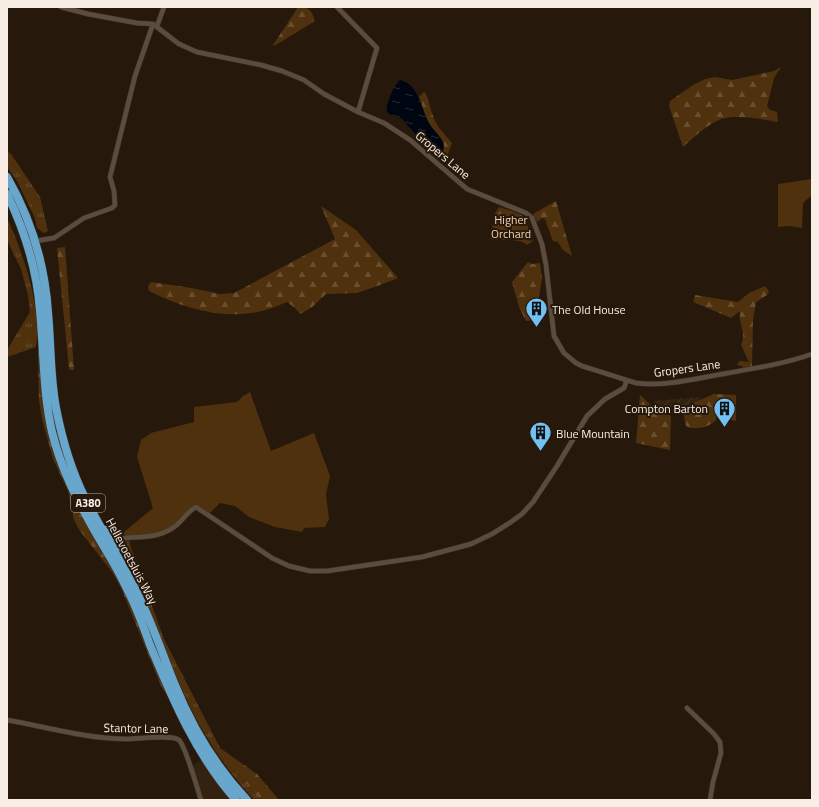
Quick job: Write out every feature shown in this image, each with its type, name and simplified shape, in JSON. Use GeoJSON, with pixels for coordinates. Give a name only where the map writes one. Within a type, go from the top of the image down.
{"type":"FeatureCollection","features":[{"type":"Feature","properties":{"kind":"highway","name":"Hellevoetsluis Way"},"geometry":{"type":"LineString","coordinates":[[7,177],[24,210],[40,260],[46,291],[52,381],[56,407],[73,470],[98,523],[140,598],[176,687],[195,727],[220,768],[247,800]]}},
{"type":"Feature","properties":{"kind":"highway","name":"Hellevoetsluis Way"},"geometry":{"type":"LineString","coordinates":[[7,194],[23,230],[36,279],[40,310],[47,402],[52,432],[62,464],[79,502],[120,574],[130,595],[183,720],[209,767],[236,800]]}},
{"type":"Feature","properties":{"kind":"highway"},"geometry":{"type":"LineString","coordinates":[[98,523],[111,536],[119,539],[116,553]]}},
{"type":"Feature","properties":{"kind":"street"},"geometry":{"type":"LineString","coordinates":[[61,7],[88,14],[155,25]]}},
{"type":"Feature","properties":{"kind":"street"},"geometry":{"type":"LineString","coordinates":[[35,241],[54,238],[84,218],[112,208],[115,205],[114,191],[110,177],[135,76],[155,25],[164,7]]}},
{"type":"Feature","properties":{"kind":"street"},"geometry":{"type":"LineString","coordinates":[[337,7],[377,48],[358,112]]}},
{"type":"Feature","properties":{"kind":"street","name":"Gropers Lane"},"geometry":{"type":"LineString","coordinates":[[155,25],[179,44],[197,52],[261,65],[282,71],[304,80],[324,94],[358,112],[384,123],[410,140],[467,189],[526,212],[532,218],[542,244],[546,265],[554,336],[564,353],[576,363],[641,384],[678,382],[771,366],[812,354]]}},
{"type":"Feature","properties":{"kind":"street"},"geometry":{"type":"LineString","coordinates":[[119,539],[164,533],[179,524],[191,509],[196,507],[272,558],[289,566],[310,571],[327,571],[422,558],[471,544],[492,534],[526,510],[557,466],[587,416],[605,399],[624,388],[627,380]]}},
{"type":"Feature","properties":{"kind":"street"},"geometry":{"type":"LineString","coordinates":[[687,708],[714,734],[720,742],[721,753],[710,800]]}},
{"type":"Feature","properties":{"kind":"street","name":"Stantor Lane"},"geometry":{"type":"LineString","coordinates":[[7,720],[89,737],[119,739],[162,737],[179,740],[201,800]]}},
{"type":"Feature","properties":{"kind":"shaded area"},"geometry":{"type":"Polygon","coordinates":[[[700,397],[699,401],[691,406],[662,408],[656,407],[654,401],[700,397]]]}},
{"type":"Feature","properties":{"kind":"shaded area"},"geometry":{"type":"Polygon","coordinates":[[[202,760],[229,800],[204,800],[192,766],[202,760]]]}},
{"type":"Feature","properties":{"kind":"green space"},"geometry":{"type":"Polygon","coordinates":[[[295,7],[303,7],[308,9],[312,13],[315,21],[274,46],[273,45],[297,9],[295,7]]]}},
{"type":"Feature","properties":{"kind":"green space"},"geometry":{"type":"Polygon","coordinates":[[[781,67],[774,78],[767,106],[770,110],[777,112],[778,122],[741,117],[721,119],[696,135],[683,147],[669,106],[670,101],[693,85],[705,79],[715,77],[732,80],[774,71],[781,67]]]}},
{"type":"Feature","properties":{"kind":"green space"},"geometry":{"type":"Polygon","coordinates":[[[424,92],[427,96],[436,122],[452,143],[448,154],[447,164],[441,157],[443,151],[442,141],[428,121],[419,97],[424,92]]]}},
{"type":"Feature","properties":{"kind":"green space"},"geometry":{"type":"Polygon","coordinates":[[[7,151],[11,154],[40,197],[48,231],[44,233],[37,228],[35,218],[17,181],[7,167],[7,151]]]}},
{"type":"Feature","properties":{"kind":"green space"},"geometry":{"type":"Polygon","coordinates":[[[812,179],[812,195],[803,203],[802,228],[790,226],[778,227],[778,184],[812,179]]]}},
{"type":"Feature","properties":{"kind":"green space"},"geometry":{"type":"Polygon","coordinates":[[[556,201],[572,256],[562,249],[558,242],[553,241],[545,219],[542,218],[537,222],[533,214],[556,201]]]}},
{"type":"Feature","properties":{"kind":"green space"},"geometry":{"type":"Polygon","coordinates":[[[321,206],[356,230],[398,278],[357,293],[326,294],[311,308],[300,314],[287,302],[257,312],[243,314],[215,313],[188,307],[149,291],[148,286],[151,282],[220,294],[234,293],[335,239],[321,206]]]}},
{"type":"Feature","properties":{"kind":"green space","name":"Higher Orchard"},"geometry":{"type":"Polygon","coordinates":[[[499,207],[523,216],[532,236],[528,239],[529,241],[533,241],[527,245],[514,240],[498,240],[489,238],[494,238],[498,231],[492,227],[496,219],[495,214],[499,207]]]}},
{"type":"Feature","properties":{"kind":"green space"},"geometry":{"type":"Polygon","coordinates":[[[7,218],[25,263],[30,281],[34,298],[37,332],[36,347],[7,357],[7,350],[30,312],[28,295],[21,269],[7,240],[7,218]]]}},
{"type":"Feature","properties":{"kind":"green space"},"geometry":{"type":"Polygon","coordinates":[[[65,247],[74,370],[69,369],[57,248],[65,247]]]}},
{"type":"Feature","properties":{"kind":"green space"},"geometry":{"type":"Polygon","coordinates":[[[528,262],[532,264],[540,263],[542,278],[536,318],[534,320],[526,321],[519,307],[512,282],[528,262]]]}},
{"type":"Feature","properties":{"kind":"green space"},"geometry":{"type":"Polygon","coordinates":[[[765,286],[769,291],[767,295],[756,302],[753,320],[752,366],[743,368],[742,366],[737,365],[739,361],[749,362],[741,345],[743,340],[743,332],[740,320],[740,311],[731,318],[693,302],[695,295],[738,302],[749,293],[765,286]]]}},
{"type":"Feature","properties":{"kind":"green space"},"geometry":{"type":"Polygon","coordinates":[[[38,350],[41,352],[57,454],[116,569],[168,693],[166,694],[161,686],[121,588],[112,572],[80,531],[74,520],[68,491],[53,459],[42,419],[39,400],[38,350]]]}},
{"type":"Feature","properties":{"kind":"green space"},"geometry":{"type":"Polygon","coordinates":[[[250,392],[271,451],[314,433],[330,476],[326,494],[329,519],[325,527],[304,528],[302,532],[275,527],[249,517],[235,506],[220,503],[209,514],[196,505],[190,508],[173,526],[161,532],[134,536],[127,536],[124,534],[124,532],[153,508],[137,457],[141,440],[151,433],[194,422],[194,407],[237,402],[250,392]]]}},
{"type":"Feature","properties":{"kind":"green space"},"geometry":{"type":"Polygon","coordinates":[[[714,394],[736,395],[736,421],[731,420],[726,410],[720,406],[717,409],[716,420],[710,425],[702,428],[686,426],[682,407],[691,406],[693,403],[714,394]]]}},
{"type":"Feature","properties":{"kind":"green space"},"geometry":{"type":"Polygon","coordinates":[[[640,395],[654,408],[671,416],[670,450],[636,443],[640,395]]]}},
{"type":"Feature","properties":{"kind":"green space"},"geometry":{"type":"Polygon","coordinates":[[[128,540],[164,639],[220,748],[217,751],[225,762],[239,775],[260,800],[254,800],[235,778],[218,755],[197,721],[179,683],[147,606],[125,561],[122,550],[123,545],[128,540]]]}},
{"type":"Feature","properties":{"kind":"green space"},"geometry":{"type":"Polygon","coordinates":[[[220,748],[257,774],[279,800],[260,800],[239,775],[225,762],[217,751],[220,748]]]}},
{"type":"Feature","properties":{"kind":"water"},"geometry":{"type":"Polygon","coordinates":[[[400,80],[407,83],[416,92],[430,125],[442,140],[444,148],[441,157],[427,147],[401,118],[389,114],[386,110],[391,94],[400,80]]]}},
{"type":"Feature","properties":{"kind":"place","name":"The Old House"},"geometry":{"type":"Point","coordinates":[537,328]}},
{"type":"Feature","properties":{"kind":"place","name":"Compton Barton"},"geometry":{"type":"Point","coordinates":[724,428]}},
{"type":"Feature","properties":{"kind":"place","name":"Blue Mountain"},"geometry":{"type":"Point","coordinates":[540,452]}}]}
